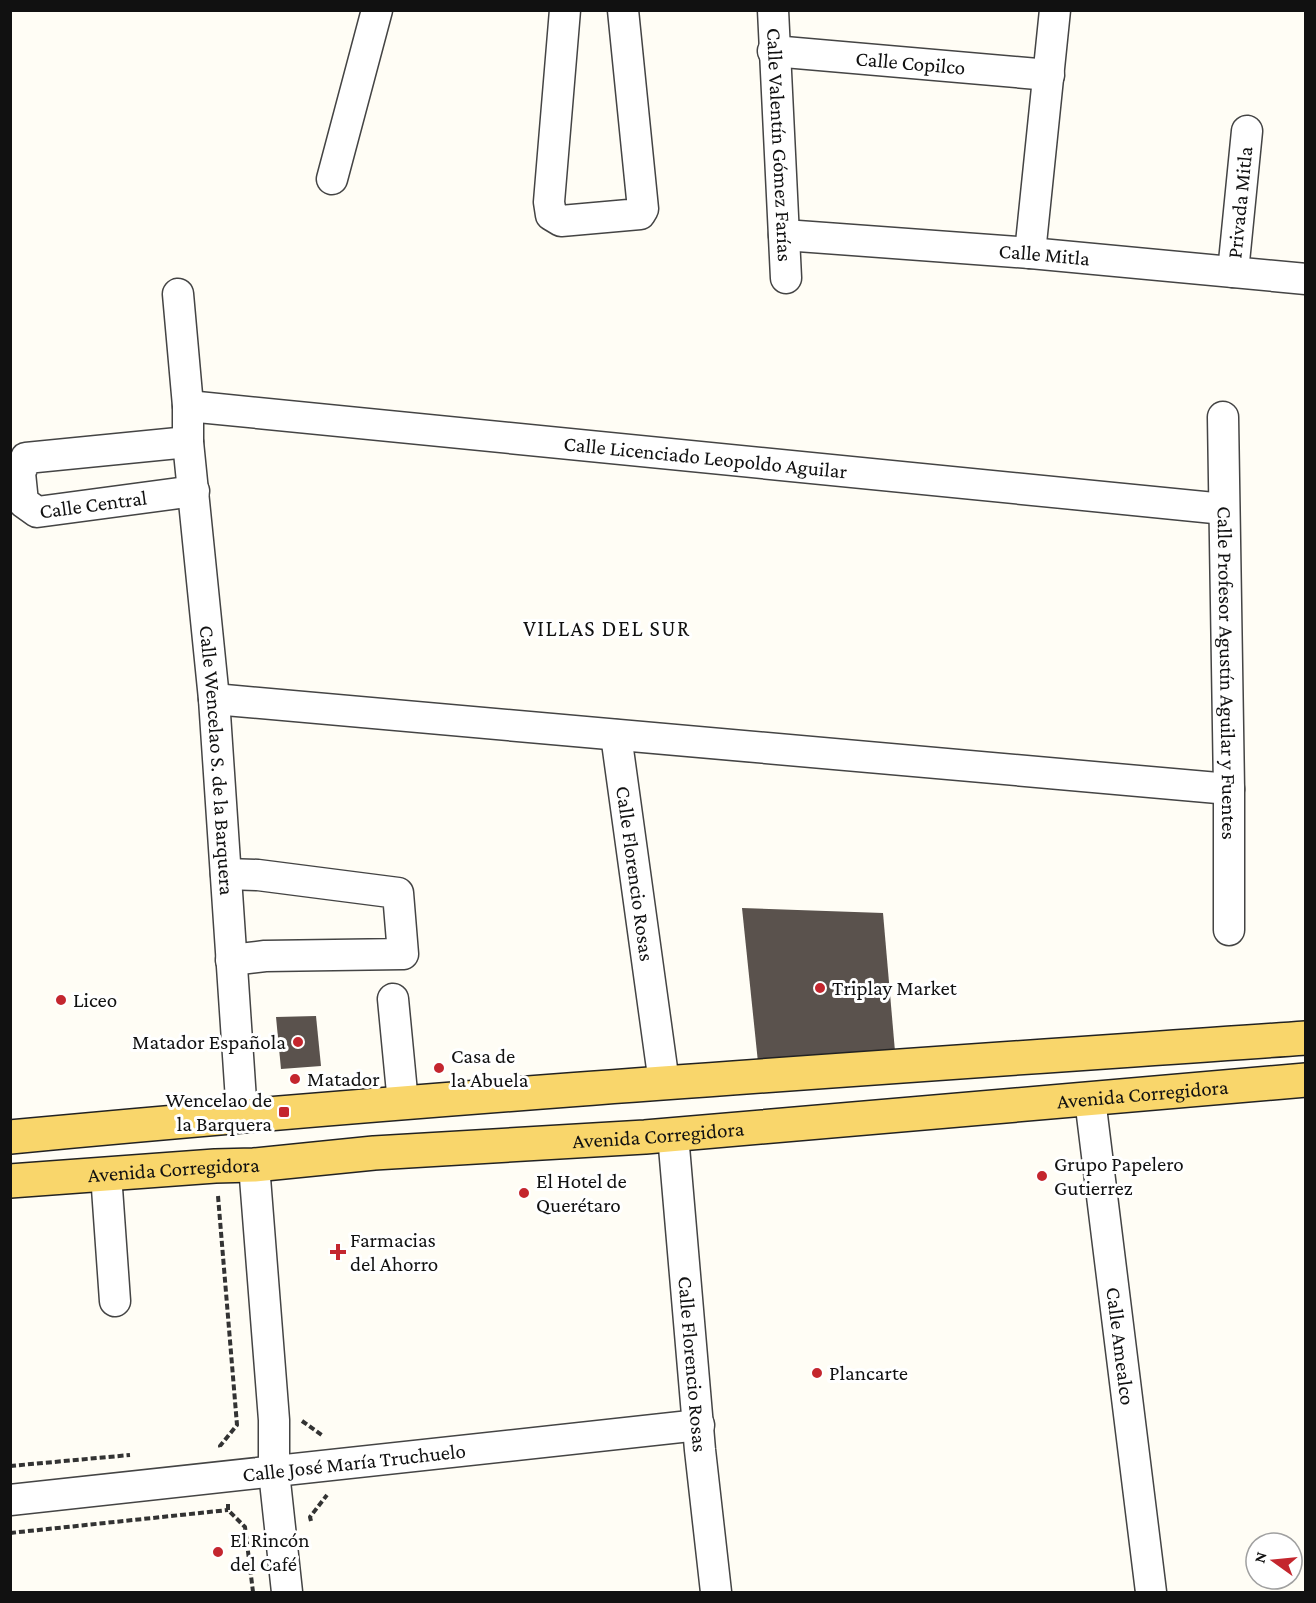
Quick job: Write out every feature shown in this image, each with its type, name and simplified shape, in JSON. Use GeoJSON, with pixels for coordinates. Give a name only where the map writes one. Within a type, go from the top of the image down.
{"type":"FeatureCollection","features":[{"type":"Feature","properties":{"kind":"main road","name":"Avenida Corregidora"},"geometry":{"type":"LineString","coordinates":[[10,1137],[242,1115],[1305,1038]]}},
{"type":"Feature","properties":{"kind":"main road","name":"Avenida Corregidora"},"geometry":{"type":"LineString","coordinates":[[10,1181],[254,1165],[375,1153],[673,1135],[1305,1080]]}},
{"type":"Feature","properties":{"kind":"street"},"geometry":{"type":"LineString","coordinates":[[332,179],[377,10]]}},
{"type":"Feature","properties":{"kind":"street"},"geometry":{"type":"LineString","coordinates":[[566,10],[549,202],[551,215],[561,221],[640,214],[643,208],[623,10]]}},
{"type":"Feature","properties":{"kind":"street","name":"Calle Valentín Gómez Farías"},"geometry":{"type":"LineString","coordinates":[[772,10],[786,278]]}},
{"type":"Feature","properties":{"kind":"street"},"geometry":{"type":"LineString","coordinates":[[1030,253],[1055,10]]}},
{"type":"Feature","properties":{"kind":"street","name":"Calle Copilco"},"geometry":{"type":"LineString","coordinates":[[773,51],[1049,75]]}},
{"type":"Feature","properties":{"kind":"street","name":"Privada Mitla"},"geometry":{"type":"LineString","coordinates":[[1233,272],[1247,131]]}},
{"type":"Feature","properties":{"kind":"street","name":"Calle Mitla"},"geometry":{"type":"LineString","coordinates":[[784,235],[1030,253],[1305,279]]}},
{"type":"Feature","properties":{"kind":"street","name":"Calle Wencelao S. de la Barquera"},"geometry":{"type":"LineString","coordinates":[[178,294],[188,406],[188,442],[214,699],[242,1115]]}},
{"type":"Feature","properties":{"kind":"street","name":"Calle Licenciado Leopoldo Aguilar"},"geometry":{"type":"LineString","coordinates":[[188,406],[1224,509]]}},
{"type":"Feature","properties":{"kind":"street","name":"Calle Profesor Agustín Aguilar y Fuentes"},"geometry":{"type":"LineString","coordinates":[[1223,417],[1229,930]]}},
{"type":"Feature","properties":{"kind":"street","name":"Calle Central"},"geometry":{"type":"LineString","coordinates":[[188,442],[26,458],[20,473],[23,502],[36,512],[194,491]]}},
{"type":"Feature","properties":{"kind":"street"},"geometry":{"type":"LineString","coordinates":[[214,699],[1229,789]]}},
{"type":"Feature","properties":{"kind":"street","name":"Calle Florencio Rosas"},"geometry":{"type":"LineString","coordinates":[[616,735],[664,1083]]}},
{"type":"Feature","properties":{"kind":"street"},"geometry":{"type":"LineString","coordinates":[[226,874],[258,875],[398,893],[403,954],[265,956],[231,960]]}},
{"type":"Feature","properties":{"kind":"street"},"geometry":{"type":"LineString","coordinates":[[393,999],[404,1103]]}},
{"type":"Feature","properties":{"kind":"street","name":"Calle Amealco"},"geometry":{"type":"LineString","coordinates":[[1090,1099],[1151,1593]]}},
{"type":"Feature","properties":{"kind":"street","name":"Calle Florencio Rosas"},"geometry":{"type":"LineString","coordinates":[[673,1135],[716,1593]]}},
{"type":"Feature","properties":{"kind":"street"},"geometry":{"type":"LineString","coordinates":[[254,1165],[274,1420],[274,1472],[287,1593]]}},
{"type":"Feature","properties":{"kind":"street"},"geometry":{"type":"LineString","coordinates":[[106,1174],[115,1301]]}},
{"type":"Feature","properties":{"kind":"street","name":"Calle José María Truchuelo"},"geometry":{"type":"LineString","coordinates":[[10,1500],[699,1425]]}},
{"type":"Feature","properties":{"kind":"path"},"geometry":{"type":"LineString","coordinates":[[209,1447],[220,1446],[237,1425],[215,1166]]}},
{"type":"Feature","properties":{"kind":"path"},"geometry":{"type":"LineString","coordinates":[[295,1416],[325,1438],[329,1493],[310,1517],[312,1528]]}},
{"type":"Feature","properties":{"kind":"path"},"geometry":{"type":"LineString","coordinates":[[220,1446],[228,1510],[245,1527],[253,1593]]}},
{"type":"Feature","properties":{"kind":"path"},"geometry":{"type":"LineString","coordinates":[[10,1466],[139,1454]]}},
{"type":"Feature","properties":{"kind":"path"},"geometry":{"type":"LineString","coordinates":[[10,1533],[228,1510]]}},
{"type":"Feature","properties":{"kind":"building","name":"Triplay Market"},"geometry":{"type":"Polygon","coordinates":[[[742,908],[883,913],[896,1063],[759,1072],[742,908]]]}},
{"type":"Feature","properties":{"kind":"building","name":"Matador Española"},"geometry":{"type":"Polygon","coordinates":[[[316,1016],[321,1066],[281,1069],[276,1017],[316,1016]]]}},
{"type":"Feature","properties":{"kind":"place","name":"Triplay Market"},"geometry":{"type":"Point","coordinates":[820,988]}},
{"type":"Feature","properties":{"kind":"place","name":"Liceo"},"geometry":{"type":"Point","coordinates":[61,1000]}},
{"type":"Feature","properties":{"kind":"place","name":"Matador Española"},"geometry":{"type":"Point","coordinates":[298,1042]}},
{"type":"Feature","properties":{"kind":"place","name":"Casa de la Abuela"},"geometry":{"type":"Point","coordinates":[439,1068]}},
{"type":"Feature","properties":{"kind":"place","name":"Matador"},"geometry":{"type":"Point","coordinates":[295,1079]}},
{"type":"Feature","properties":{"kind":"place","name":"Wencelao de la Barquera"},"geometry":{"type":"Point","coordinates":[284,1112]}},
{"type":"Feature","properties":{"kind":"place","name":"Grupo Papelero Gutierrez"},"geometry":{"type":"Point","coordinates":[1042,1176]}},
{"type":"Feature","properties":{"kind":"place","name":"El Hotel de Querétaro"},"geometry":{"type":"Point","coordinates":[524,1193]}},
{"type":"Feature","properties":{"kind":"place","name":"Farmacias del Ahorro"},"geometry":{"type":"Point","coordinates":[338,1252]}},
{"type":"Feature","properties":{"kind":"place","name":"Plancarte"},"geometry":{"type":"Point","coordinates":[817,1373]}},
{"type":"Feature","properties":{"kind":"place","name":"El Rincón del Café"},"geometry":{"type":"Point","coordinates":[218,1552]}},
{"type":"Feature","properties":{"kind":"district","name":"VILLAS DEL SUR"},"geometry":{"type":"Point","coordinates":[607,628]}}]}
